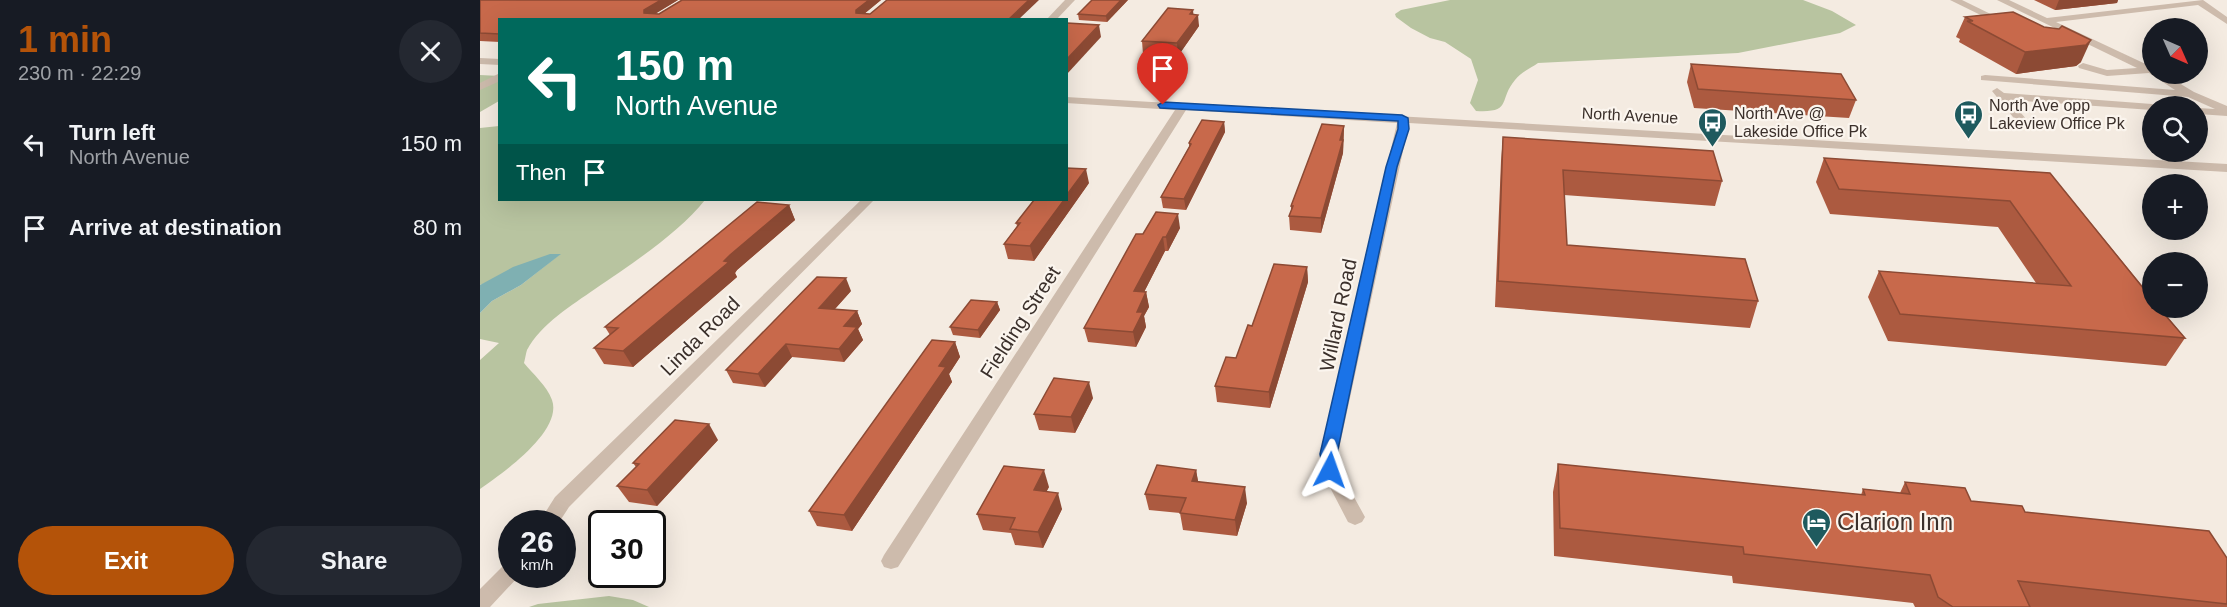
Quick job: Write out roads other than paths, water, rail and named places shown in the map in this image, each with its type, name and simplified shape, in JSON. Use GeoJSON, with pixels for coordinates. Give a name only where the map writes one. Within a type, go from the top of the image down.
{"type":"FeatureCollection","features":[{"type":"Feature","properties":{"kind":"street"},"geometry":{"type":"LineString","coordinates":[[1052,18],[1070,0]]}},
{"type":"Feature","properties":{"kind":"street"},"geometry":{"type":"LineString","coordinates":[[1955,0],[2017,30]]}},
{"type":"Feature","properties":{"kind":"street"},"geometry":{"type":"LineString","coordinates":[[2002,0],[2142,65]]}},
{"type":"Feature","properties":{"kind":"street"},"geometry":{"type":"LineString","coordinates":[[2048,20],[2197,1],[2227,21]]}},
{"type":"Feature","properties":{"kind":"street"},"geometry":{"type":"LineString","coordinates":[[2038,28],[2058,25]]}},
{"type":"Feature","properties":{"kind":"street"},"geometry":{"type":"LineString","coordinates":[[2048,35],[2072,32]]}},
{"type":"Feature","properties":{"kind":"street"},"geometry":{"type":"LineString","coordinates":[[480,61],[498,62]]}},
{"type":"Feature","properties":{"kind":"street"},"geometry":{"type":"LineString","coordinates":[[2083,66],[2107,73],[2142,71]]}},
{"type":"Feature","properties":{"kind":"street"},"geometry":{"type":"LineString","coordinates":[[480,87],[498,77]]}},
{"type":"Feature","properties":{"kind":"street"},"geometry":{"type":"LineString","coordinates":[[2021,120],[1985,78],[2190,94]]}},
{"type":"Feature","properties":{"kind":"street"},"geometry":{"type":"LineString","coordinates":[[2174,84],[2227,112]]}},
{"type":"Feature","properties":{"kind":"street"},"geometry":{"type":"LineString","coordinates":[[2000,96],[2142,106]]}},
{"type":"Feature","properties":{"kind":"street","name":"North Avenue"},"geometry":{"type":"LineString","coordinates":[[1068,100],[2227,168]]}},
{"type":"Feature","properties":{"kind":"street","name":"Fielding Street"},"geometry":{"type":"LineString","coordinates":[[891,561],[1183,106]]}},
{"type":"Feature","properties":{"kind":"street"},"geometry":{"type":"LineString","coordinates":[[2208,111],[2227,112]]}},
{"type":"Feature","properties":{"kind":"street","name":"Willard Road"},"geometry":{"type":"LineString","coordinates":[[1356,517],[1330,470],[1329,454],[1392,167],[1403,129],[1402,118]]}},
{"type":"Feature","properties":{"kind":"street","name":"Linda Road"},"geometry":{"type":"LineString","coordinates":[[557,510],[562,502],[867,201]]}},
{"type":"Feature","properties":{"kind":"street"},"geometry":{"type":"LineString","coordinates":[[480,603],[498,584]]}},
{"type":"Feature","properties":{"kind":"water"},"geometry":{"type":"Polygon","coordinates":[[[550,254],[561,254],[521,285],[492,301],[480,313],[480,285],[513,267],[550,254]]]}},
{"type":"Feature","properties":{"kind":"place","name":"North Ave opp Lakeview Office Pk"},"geometry":{"type":"Point","coordinates":[1968,140]}},
{"type":"Feature","properties":{"kind":"place","name":"North Ave @ Lakeside Office Pk"},"geometry":{"type":"Point","coordinates":[1713,148]}},
{"type":"Feature","properties":{"kind":"place","name":"Clarion Inn"},"geometry":{"type":"Point","coordinates":[1816,548]}}]}
